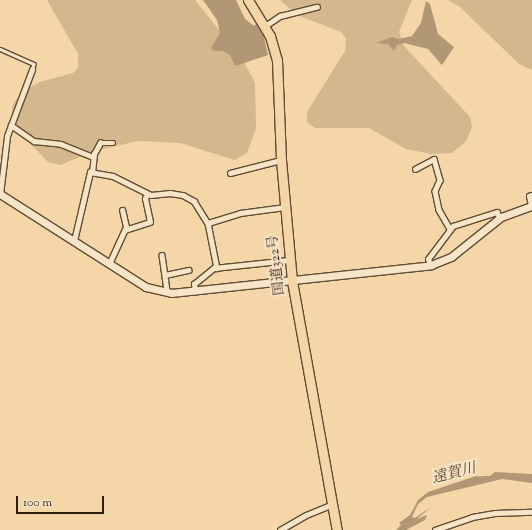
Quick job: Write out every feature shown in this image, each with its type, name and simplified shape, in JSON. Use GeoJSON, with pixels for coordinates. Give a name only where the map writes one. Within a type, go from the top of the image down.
{"type":"FeatureCollection","features":[{"type":"Feature","properties":{"kind":"highway","name":"国道322号"},"geometry":{"type":"LineString","coordinates":[[248,0],[272,42],[277,60],[281,160],[289,260],[337,530]]}},
{"type":"Feature","properties":{"kind":"street"},"geometry":{"type":"LineString","coordinates":[[264,26],[280,16],[317,7]]}},
{"type":"Feature","properties":{"kind":"street"},"geometry":{"type":"LineString","coordinates":[[32,70],[7,136],[0,195],[146,287],[167,292],[195,292],[430,265],[450,257],[500,218],[532,206],[529,196],[532,195]]}},
{"type":"Feature","properties":{"kind":"street"},"geometry":{"type":"LineString","coordinates":[[11,125],[34,141],[61,144],[94,157]]}},
{"type":"Feature","properties":{"kind":"street"},"geometry":{"type":"LineString","coordinates":[[74,242],[88,178],[92,172],[94,157],[100,143],[113,143]]}},
{"type":"Feature","properties":{"kind":"street"},"geometry":{"type":"LineString","coordinates":[[415,169],[434,159],[440,180],[435,191],[439,210],[450,229]]}},
{"type":"Feature","properties":{"kind":"street"},"geometry":{"type":"LineString","coordinates":[[230,173],[281,160]]}},
{"type":"Feature","properties":{"kind":"street"},"geometry":{"type":"LineString","coordinates":[[92,172],[113,176],[147,194],[183,195],[194,201],[208,223],[217,268]]}},
{"type":"Feature","properties":{"kind":"street"},"geometry":{"type":"LineString","coordinates":[[125,230],[150,222],[145,199],[147,194]]}},
{"type":"Feature","properties":{"kind":"street"},"geometry":{"type":"LineString","coordinates":[[208,223],[240,213],[284,207]]}},
{"type":"Feature","properties":{"kind":"street"},"geometry":{"type":"LineString","coordinates":[[109,264],[125,230],[122,210]]}},
{"type":"Feature","properties":{"kind":"street"},"geometry":{"type":"LineString","coordinates":[[430,265],[428,259],[446,239],[450,229],[453,226],[497,212],[500,218]]}},
{"type":"Feature","properties":{"kind":"street"},"geometry":{"type":"LineString","coordinates":[[162,255],[167,292]]}},
{"type":"Feature","properties":{"kind":"street"},"geometry":{"type":"LineString","coordinates":[[195,292],[194,284],[209,271],[217,268],[289,260]]}},
{"type":"Feature","properties":{"kind":"street"},"geometry":{"type":"LineString","coordinates":[[165,275],[188,270]]}},
{"type":"Feature","properties":{"kind":"street"},"geometry":{"type":"LineString","coordinates":[[280,530],[306,515],[333,506]]}},
{"type":"Feature","properties":{"kind":"street"},"geometry":{"type":"LineString","coordinates":[[435,530],[472,517],[495,513],[532,512]]}},
{"type":"Feature","properties":{"kind":"lane"},"geometry":{"type":"LineString","coordinates":[[0,49],[34,64],[32,70]]}},
{"type":"Feature","properties":{"kind":"shaded area"},"geometry":{"type":"Polygon","coordinates":[[[47,0],[195,0],[243,60],[255,83],[256,128],[247,153],[235,160],[180,143],[138,141],[94,151],[60,165],[48,162],[19,132],[12,113],[13,104],[23,91],[40,82],[73,73],[78,67],[78,54],[47,0]]]}},
{"type":"Feature","properties":{"kind":"shaded area"},"geometry":{"type":"Polygon","coordinates":[[[203,0],[236,0],[245,19],[254,26],[256,24],[264,37],[268,55],[235,66],[230,55],[223,51],[214,51],[211,48],[220,33],[217,20],[203,0]]]}},
{"type":"Feature","properties":{"kind":"shaded area"},"geometry":{"type":"Polygon","coordinates":[[[280,0],[412,0],[399,32],[404,46],[470,117],[472,127],[466,141],[452,153],[431,154],[406,149],[369,128],[315,128],[307,122],[307,112],[345,51],[346,39],[341,32],[297,15],[280,0]]]}},
{"type":"Feature","properties":{"kind":"shaded area"},"geometry":{"type":"Polygon","coordinates":[[[448,0],[532,0],[532,70],[519,64],[460,7],[448,0]]]}},
{"type":"Feature","properties":{"kind":"shaded area"},"geometry":{"type":"Polygon","coordinates":[[[426,1],[430,4],[438,34],[454,47],[442,65],[428,49],[404,43],[397,45],[394,51],[388,44],[376,43],[392,37],[399,39],[412,36],[421,23],[426,1]]]}},
{"type":"Feature","properties":{"kind":"shaded area"},"geometry":{"type":"Polygon","coordinates":[[[495,472],[532,474],[532,483],[502,479],[427,497],[418,504],[412,517],[415,518],[431,507],[417,519],[427,515],[425,520],[406,530],[396,530],[401,525],[399,523],[410,515],[418,500],[428,492],[476,476],[486,478],[479,476],[490,476],[495,472]]]}},
{"type":"Feature","properties":{"kind":"water label","name":"遠賀川"},"geometry":{"type":"Point","coordinates":[454,474]}}]}
